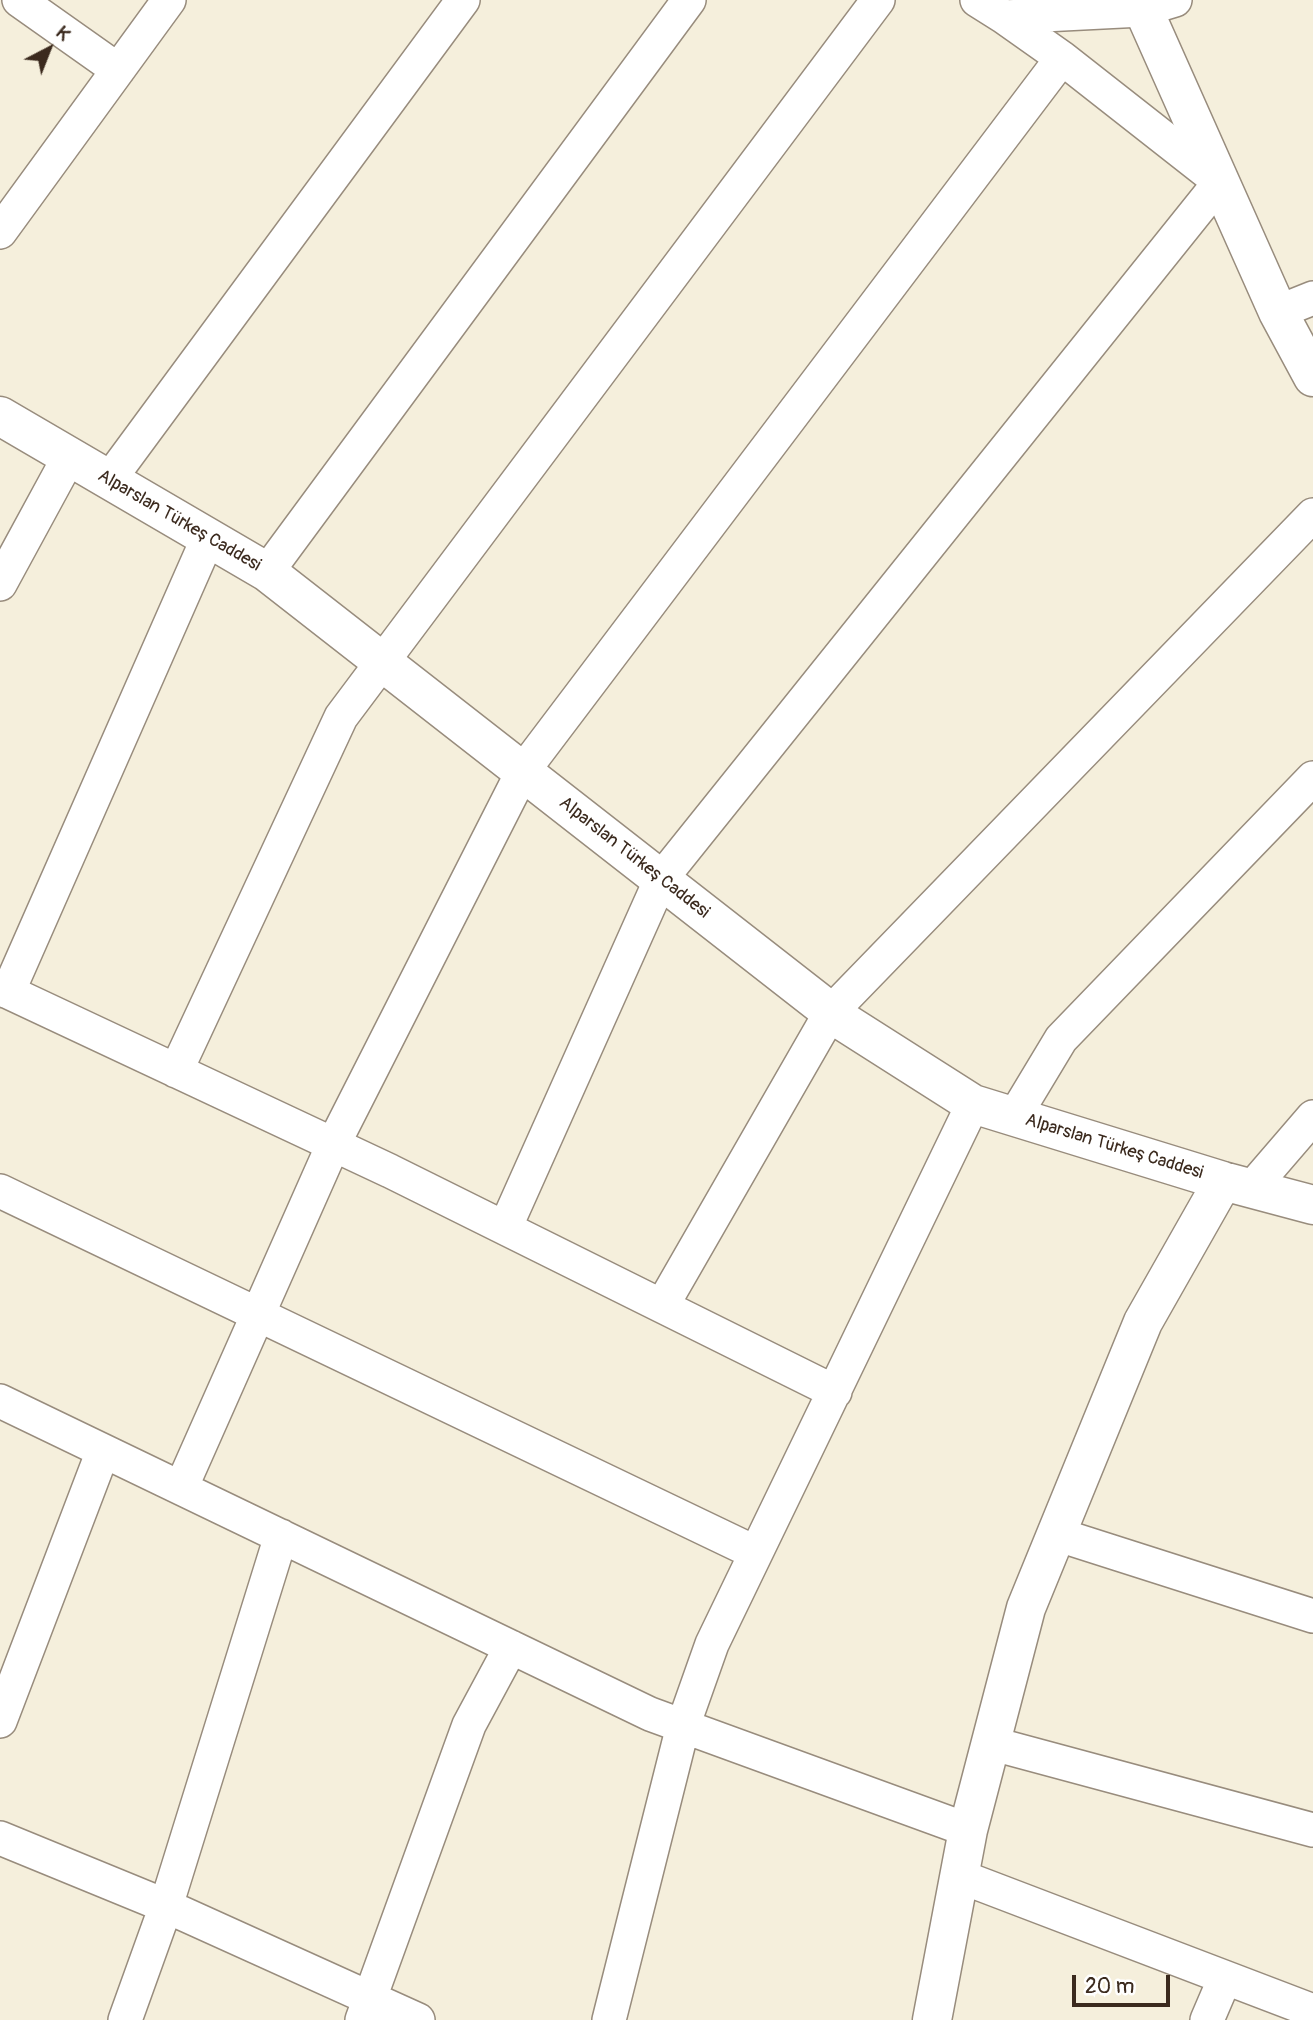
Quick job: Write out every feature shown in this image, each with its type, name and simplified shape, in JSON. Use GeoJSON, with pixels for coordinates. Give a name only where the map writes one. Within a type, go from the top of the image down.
{"type":"FeatureCollection","features":[{"type":"Feature","properties":{"kind":"street"},"geometry":{"type":"LineString","coordinates":[[19,0],[118,70]]}},
{"type":"Feature","properties":{"kind":"street"},"geometry":{"type":"LineString","coordinates":[[0,232],[169,0]]}},
{"type":"Feature","properties":{"kind":"street"},"geometry":{"type":"LineString","coordinates":[[109,480],[463,0]]}},
{"type":"Feature","properties":{"kind":"street"},"geometry":{"type":"LineString","coordinates":[[267,572],[689,0]]}},
{"type":"Feature","properties":{"kind":"street"},"geometry":{"type":"LineString","coordinates":[[176,1071],[341,717],[878,0]]}},
{"type":"Feature","properties":{"kind":"street"},"geometry":{"type":"LineString","coordinates":[[990,8],[1152,3],[1220,182],[1278,312],[1313,377]]}},
{"type":"Feature","properties":{"kind":"street"},"geometry":{"type":"LineString","coordinates":[[990,8],[1062,58],[1220,182]]}},
{"type":"Feature","properties":{"kind":"street"},"geometry":{"type":"LineString","coordinates":[[181,1488],[333,1145],[523,771],[1062,58]]}},
{"type":"Feature","properties":{"kind":"street"},"geometry":{"type":"LineString","coordinates":[[505,1228],[661,879],[1220,182]]}},
{"type":"Feature","properties":{"kind":"street"},"geometry":{"type":"LineString","coordinates":[[1278,312],[1313,299]]}},
{"type":"Feature","properties":{"kind":"street","name":"Alparslan Türkeş Caddesi"},"geometry":{"type":"LineString","coordinates":[[0,416],[267,572],[831,1012],[973,1104],[1237,1185],[1313,1205]]}},
{"type":"Feature","properties":{"kind":"street"},"geometry":{"type":"LineString","coordinates":[[0,584],[69,457]]}},
{"type":"Feature","properties":{"kind":"street"},"geometry":{"type":"LineString","coordinates":[[662,1306],[831,1012],[1313,516]]}},
{"type":"Feature","properties":{"kind":"street"},"geometry":{"type":"LineString","coordinates":[[208,538],[4,990],[505,1228],[835,1392]]}},
{"type":"Feature","properties":{"kind":"street"},"geometry":{"type":"LineString","coordinates":[[1014,1116],[1062,1039],[1313,778]]}},
{"type":"Feature","properties":{"kind":"street"},"geometry":{"type":"LineString","coordinates":[[610,2020],[683,1726],[712,1644],[973,1104]]}},
{"type":"Feature","properties":{"kind":"street"},"geometry":{"type":"LineString","coordinates":[[932,2020],[968,1830],[1026,1608],[1143,1322],[1237,1185],[1313,1116]]}},
{"type":"Feature","properties":{"kind":"street"},"geometry":{"type":"LineString","coordinates":[[0,1191],[756,1553]]}},
{"type":"Feature","properties":{"kind":"street"},"geometry":{"type":"LineString","coordinates":[[0,1401],[650,1714],[968,1830]]}},
{"type":"Feature","properties":{"kind":"street"},"geometry":{"type":"LineString","coordinates":[[0,1721],[103,1451]]}},
{"type":"Feature","properties":{"kind":"street"},"geometry":{"type":"LineString","coordinates":[[1056,1534],[1313,1616]]}},
{"type":"Feature","properties":{"kind":"street"},"geometry":{"type":"LineString","coordinates":[[125,2020],[166,1906],[281,1536]]}},
{"type":"Feature","properties":{"kind":"street"},"geometry":{"type":"LineString","coordinates":[[366,2008],[469,1725],[511,1647]]}},
{"type":"Feature","properties":{"kind":"street"},"geometry":{"type":"LineString","coordinates":[[990,1743],[1313,1830]]}},
{"type":"Feature","properties":{"kind":"street"},"geometry":{"type":"LineString","coordinates":[[0,1838],[166,1906],[366,2008],[418,2020]]}},
{"type":"Feature","properties":{"kind":"street"},"geometry":{"type":"LineString","coordinates":[[959,1876],[1313,2011]]}},
{"type":"Feature","properties":{"kind":"street"},"geometry":{"type":"LineString","coordinates":[[1208,2020],[1226,1978]]}}]}
